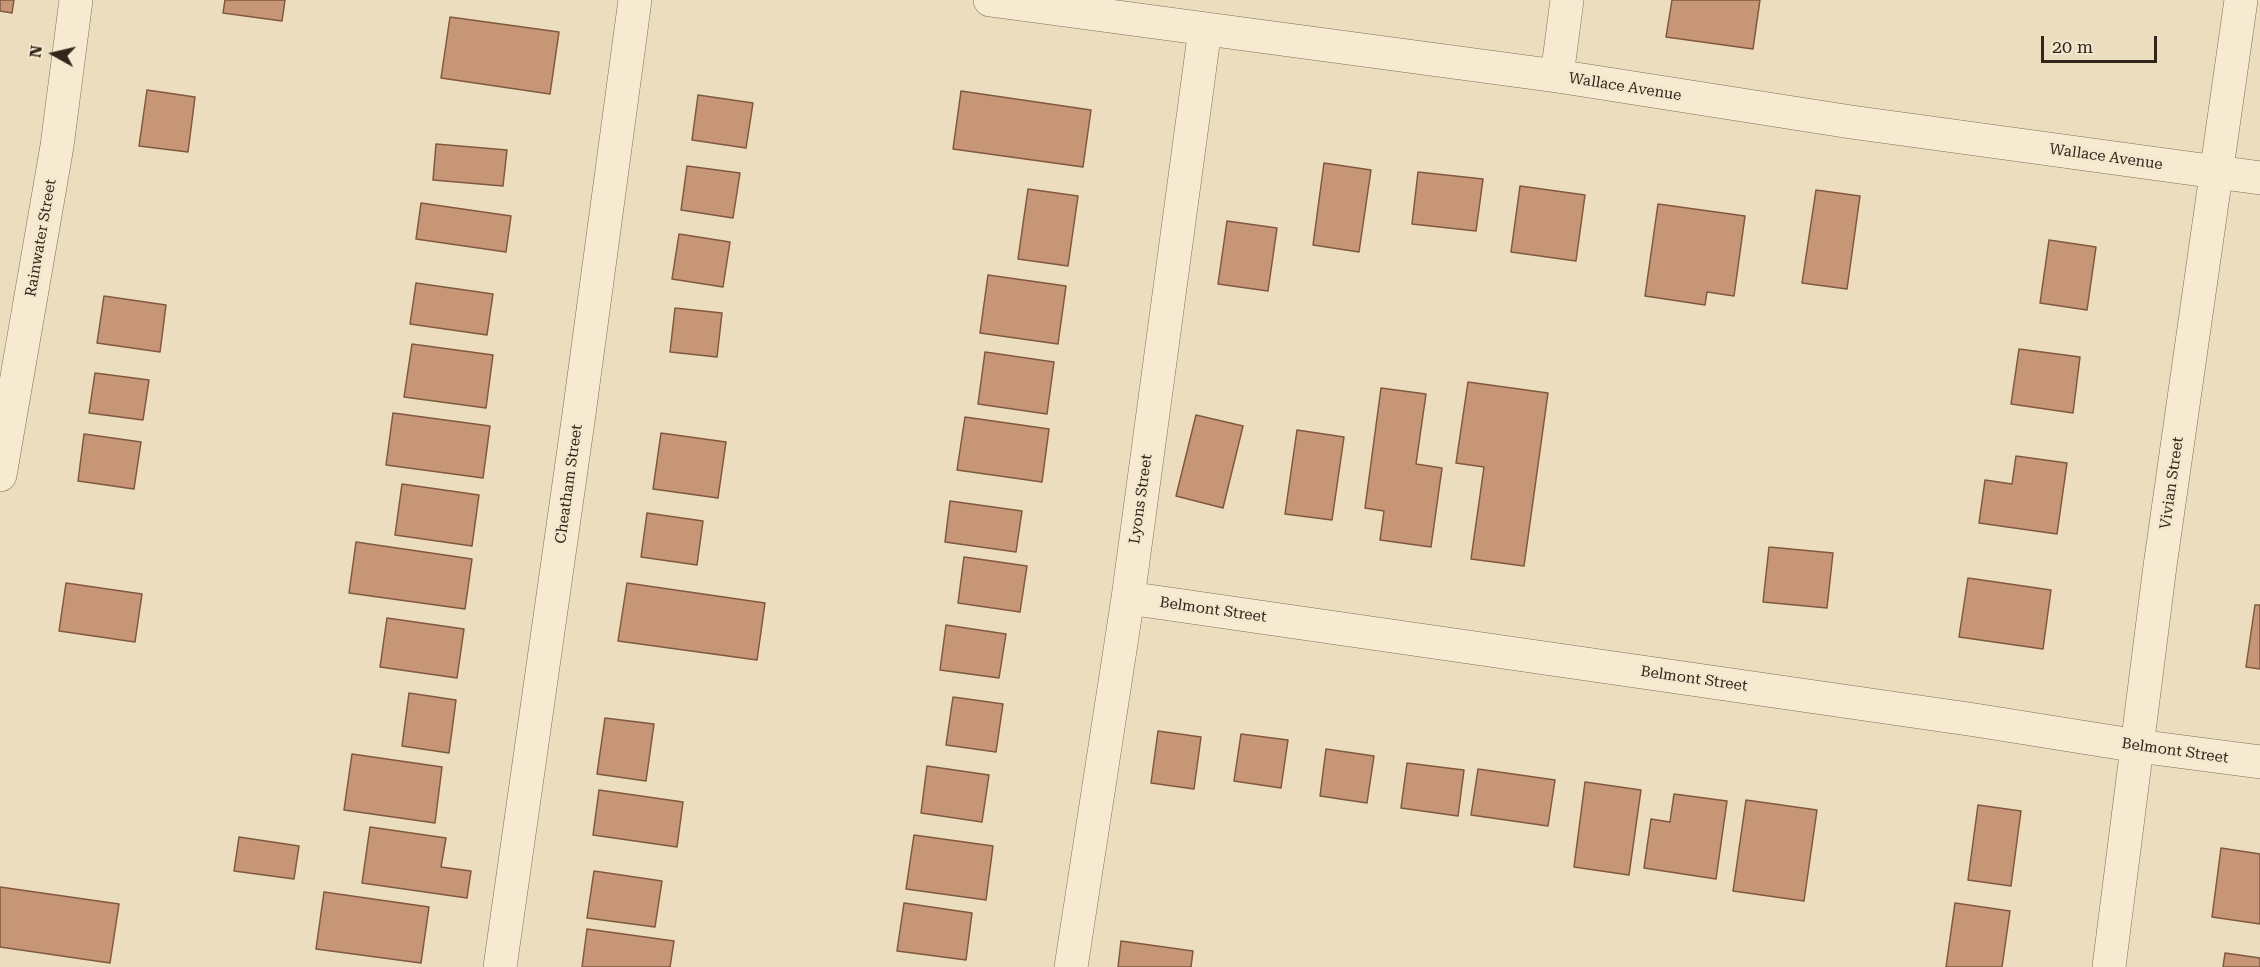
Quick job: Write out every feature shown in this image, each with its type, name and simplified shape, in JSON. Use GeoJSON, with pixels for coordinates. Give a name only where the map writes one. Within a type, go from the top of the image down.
{"type":"FeatureCollection","features":[{"type":"Feature","properties":{"kind":"street","name":"Rainwater Street"},"geometry":{"type":"LineString","coordinates":[[0,475],[57,146],[76,0]]}},
{"type":"Feature","properties":{"kind":"street","name":"Cheatham Street"},"geometry":{"type":"LineString","coordinates":[[500,967],[581,402],[635,0]]}},
{"type":"Feature","properties":{"kind":"street","name":"Wallace Avenue"},"geometry":{"type":"LineString","coordinates":[[990,0],[1557,76],[1851,122],[2260,178]]}},
{"type":"Feature","properties":{"kind":"street"},"geometry":{"type":"LineString","coordinates":[[1557,76],[1567,0]]}},
{"type":"Feature","properties":{"kind":"street","name":"Vivian Street"},"geometry":{"type":"LineString","coordinates":[[2109,967],[2160,566],[2241,0]]}},
{"type":"Feature","properties":{"kind":"street","name":"Lyons Street"},"geometry":{"type":"LineString","coordinates":[[1071,967],[1128,598],[1205,29]]}},
{"type":"Feature","properties":{"kind":"street","name":"Belmont Street"},"geometry":{"type":"LineString","coordinates":[[1128,598],[2260,762]]}},
{"type":"Feature","properties":{"kind":"building"},"geometry":{"type":"Polygon","coordinates":[[[0,0],[14,0],[12,13],[0,11],[0,0]]]}},
{"type":"Feature","properties":{"kind":"building"},"geometry":{"type":"Polygon","coordinates":[[[225,0],[285,0],[282,21],[223,13],[225,0]]]}},
{"type":"Feature","properties":{"kind":"building"},"geometry":{"type":"Polygon","coordinates":[[[1672,0],[1760,0],[1753,49],[1666,37],[1672,0]]]}},
{"type":"Feature","properties":{"kind":"building"},"geometry":{"type":"Polygon","coordinates":[[[450,17],[559,32],[550,94],[441,78],[450,17]]]}},
{"type":"Feature","properties":{"kind":"building"},"geometry":{"type":"Polygon","coordinates":[[[147,90],[195,97],[188,152],[139,146],[147,90]]]}},
{"type":"Feature","properties":{"kind":"building"},"geometry":{"type":"Polygon","coordinates":[[[961,91],[1091,110],[1083,167],[953,149],[961,91]]]}},
{"type":"Feature","properties":{"kind":"building"},"geometry":{"type":"Polygon","coordinates":[[[698,95],[753,103],[746,148],[692,140],[698,95]]]}},
{"type":"Feature","properties":{"kind":"building"},"geometry":{"type":"Polygon","coordinates":[[[436,144],[507,150],[503,186],[433,180],[436,144]]]}},
{"type":"Feature","properties":{"kind":"building"},"geometry":{"type":"Polygon","coordinates":[[[1324,163],[1371,170],[1359,252],[1313,245],[1324,163]]]}},
{"type":"Feature","properties":{"kind":"building"},"geometry":{"type":"Polygon","coordinates":[[[687,166],[740,173],[733,218],[681,210],[687,166]]]}},
{"type":"Feature","properties":{"kind":"building"},"geometry":{"type":"Polygon","coordinates":[[[1418,172],[1483,179],[1476,231],[1412,224],[1418,172]]]}},
{"type":"Feature","properties":{"kind":"building"},"geometry":{"type":"Polygon","coordinates":[[[1520,186],[1585,195],[1576,261],[1511,252],[1520,186]]]}},
{"type":"Feature","properties":{"kind":"building"},"geometry":{"type":"Polygon","coordinates":[[[1028,189],[1078,196],[1068,266],[1018,259],[1028,189]]]}},
{"type":"Feature","properties":{"kind":"building"},"geometry":{"type":"Polygon","coordinates":[[[1816,190],[1860,196],[1847,289],[1802,283],[1816,190]]]}},
{"type":"Feature","properties":{"kind":"building"},"geometry":{"type":"Polygon","coordinates":[[[421,203],[511,216],[506,252],[416,239],[421,203]]]}},
{"type":"Feature","properties":{"kind":"building"},"geometry":{"type":"Polygon","coordinates":[[[1658,204],[1745,216],[1734,296],[1707,292],[1705,305],[1645,296],[1658,204]]]}},
{"type":"Feature","properties":{"kind":"building"},"geometry":{"type":"Polygon","coordinates":[[[1227,221],[1277,228],[1268,291],[1218,284],[1227,221]]]}},
{"type":"Feature","properties":{"kind":"building"},"geometry":{"type":"Polygon","coordinates":[[[679,234],[730,242],[723,287],[672,279],[679,234]]]}},
{"type":"Feature","properties":{"kind":"building"},"geometry":{"type":"Polygon","coordinates":[[[2049,240],[2096,247],[2087,310],[2040,303],[2049,240]]]}},
{"type":"Feature","properties":{"kind":"building"},"geometry":{"type":"Polygon","coordinates":[[[988,275],[1066,286],[1058,344],[980,333],[988,275]]]}},
{"type":"Feature","properties":{"kind":"building"},"geometry":{"type":"Polygon","coordinates":[[[416,283],[493,294],[487,335],[410,324],[416,283]]]}},
{"type":"Feature","properties":{"kind":"building"},"geometry":{"type":"Polygon","coordinates":[[[104,296],[166,305],[160,352],[97,343],[104,296]]]}},
{"type":"Feature","properties":{"kind":"building"},"geometry":{"type":"Polygon","coordinates":[[[675,308],[722,313],[717,357],[670,352],[675,308]]]}},
{"type":"Feature","properties":{"kind":"building"},"geometry":{"type":"Polygon","coordinates":[[[412,344],[493,355],[486,408],[404,397],[412,344]]]}},
{"type":"Feature","properties":{"kind":"building"},"geometry":{"type":"Polygon","coordinates":[[[2019,349],[2080,357],[2073,413],[2011,404],[2019,349]]]}},
{"type":"Feature","properties":{"kind":"building"},"geometry":{"type":"Polygon","coordinates":[[[985,352],[1054,362],[1047,414],[978,404],[985,352]]]}},
{"type":"Feature","properties":{"kind":"building"},"geometry":{"type":"Polygon","coordinates":[[[95,373],[149,380],[143,420],[89,413],[95,373]]]}},
{"type":"Feature","properties":{"kind":"building"},"geometry":{"type":"Polygon","coordinates":[[[1468,382],[1548,393],[1524,566],[1471,559],[1484,467],[1456,463],[1468,382]]]}},
{"type":"Feature","properties":{"kind":"building"},"geometry":{"type":"Polygon","coordinates":[[[1381,388],[1426,394],[1416,464],[1442,468],[1431,547],[1380,540],[1384,511],[1365,508],[1381,388]]]}},
{"type":"Feature","properties":{"kind":"building"},"geometry":{"type":"Polygon","coordinates":[[[393,413],[490,426],[483,478],[386,465],[393,413]]]}},
{"type":"Feature","properties":{"kind":"building"},"geometry":{"type":"Polygon","coordinates":[[[1196,415],[1243,426],[1223,508],[1176,496],[1196,415]]]}},
{"type":"Feature","properties":{"kind":"building"},"geometry":{"type":"Polygon","coordinates":[[[965,417],[1049,429],[1042,482],[957,470],[965,417]]]}},
{"type":"Feature","properties":{"kind":"building"},"geometry":{"type":"Polygon","coordinates":[[[1297,430],[1344,437],[1332,520],[1285,514],[1297,430]]]}},
{"type":"Feature","properties":{"kind":"building"},"geometry":{"type":"Polygon","coordinates":[[[661,433],[726,442],[718,498],[653,489],[661,433]]]}},
{"type":"Feature","properties":{"kind":"building"},"geometry":{"type":"Polygon","coordinates":[[[84,434],[141,442],[134,489],[78,481],[84,434]]]}},
{"type":"Feature","properties":{"kind":"building"},"geometry":{"type":"Polygon","coordinates":[[[2016,456],[2067,463],[2057,534],[1979,523],[1985,480],[2012,484],[2016,456]]]}},
{"type":"Feature","properties":{"kind":"building"},"geometry":{"type":"Polygon","coordinates":[[[402,484],[479,495],[472,546],[395,535],[402,484]]]}},
{"type":"Feature","properties":{"kind":"building"},"geometry":{"type":"Polygon","coordinates":[[[950,501],[1022,511],[1016,552],[945,542],[950,501]]]}},
{"type":"Feature","properties":{"kind":"building"},"geometry":{"type":"Polygon","coordinates":[[[647,513],[703,521],[697,565],[641,557],[647,513]]]}},
{"type":"Feature","properties":{"kind":"building"},"geometry":{"type":"Polygon","coordinates":[[[356,542],[472,559],[465,609],[349,593],[356,542]]]}},
{"type":"Feature","properties":{"kind":"building"},"geometry":{"type":"Polygon","coordinates":[[[1769,547],[1833,553],[1827,608],[1763,602],[1769,547]]]}},
{"type":"Feature","properties":{"kind":"building"},"geometry":{"type":"Polygon","coordinates":[[[964,557],[1027,566],[1020,612],[958,603],[964,557]]]}},
{"type":"Feature","properties":{"kind":"building"},"geometry":{"type":"Polygon","coordinates":[[[1968,578],[2051,590],[2043,649],[1959,637],[1968,578]]]}},
{"type":"Feature","properties":{"kind":"building"},"geometry":{"type":"Polygon","coordinates":[[[66,583],[142,594],[135,642],[59,631],[66,583]]]}},
{"type":"Feature","properties":{"kind":"building"},"geometry":{"type":"Polygon","coordinates":[[[627,583],[765,603],[757,660],[618,641],[627,583]]]}},
{"type":"Feature","properties":{"kind":"building"},"geometry":{"type":"Polygon","coordinates":[[[2255,605],[2260,605],[2260,669],[2246,667],[2255,605]]]}},
{"type":"Feature","properties":{"kind":"building"},"geometry":{"type":"Polygon","coordinates":[[[387,618],[464,629],[457,678],[380,667],[387,618]]]}},
{"type":"Feature","properties":{"kind":"building"},"geometry":{"type":"Polygon","coordinates":[[[946,625],[1006,634],[999,678],[940,670],[946,625]]]}},
{"type":"Feature","properties":{"kind":"building"},"geometry":{"type":"Polygon","coordinates":[[[409,693],[456,700],[449,753],[402,746],[409,693]]]}},
{"type":"Feature","properties":{"kind":"building"},"geometry":{"type":"Polygon","coordinates":[[[953,697],[1003,704],[996,752],[946,745],[953,697]]]}},
{"type":"Feature","properties":{"kind":"building"},"geometry":{"type":"Polygon","coordinates":[[[605,718],[654,724],[646,781],[597,774],[605,718]]]}},
{"type":"Feature","properties":{"kind":"building"},"geometry":{"type":"Polygon","coordinates":[[[1158,731],[1201,737],[1194,789],[1151,783],[1158,731]]]}},
{"type":"Feature","properties":{"kind":"building"},"geometry":{"type":"Polygon","coordinates":[[[1241,734],[1288,740],[1281,788],[1234,781],[1241,734]]]}},
{"type":"Feature","properties":{"kind":"building"},"geometry":{"type":"Polygon","coordinates":[[[1326,749],[1374,756],[1367,803],[1320,796],[1326,749]]]}},
{"type":"Feature","properties":{"kind":"building"},"geometry":{"type":"Polygon","coordinates":[[[352,754],[442,767],[435,823],[344,810],[352,754]]]}},
{"type":"Feature","properties":{"kind":"building"},"geometry":{"type":"Polygon","coordinates":[[[1407,763],[1464,770],[1458,816],[1401,808],[1407,763]]]}},
{"type":"Feature","properties":{"kind":"building"},"geometry":{"type":"Polygon","coordinates":[[[927,766],[989,775],[982,822],[921,813],[927,766]]]}},
{"type":"Feature","properties":{"kind":"building"},"geometry":{"type":"Polygon","coordinates":[[[1478,769],[1555,780],[1548,826],[1471,815],[1478,769]]]}},
{"type":"Feature","properties":{"kind":"building"},"geometry":{"type":"Polygon","coordinates":[[[1585,782],[1641,790],[1629,875],[1574,867],[1585,782]]]}},
{"type":"Feature","properties":{"kind":"building"},"geometry":{"type":"Polygon","coordinates":[[[599,790],[683,802],[677,847],[593,835],[599,790]]]}},
{"type":"Feature","properties":{"kind":"building"},"geometry":{"type":"Polygon","coordinates":[[[1674,794],[1727,801],[1716,879],[1644,868],[1651,819],[1670,822],[1674,794]]]}},
{"type":"Feature","properties":{"kind":"building"},"geometry":{"type":"Polygon","coordinates":[[[1746,800],[1817,810],[1804,901],[1733,891],[1746,800]]]}},
{"type":"Feature","properties":{"kind":"building"},"geometry":{"type":"Polygon","coordinates":[[[1978,805],[2021,811],[2011,886],[1968,880],[1978,805]]]}},
{"type":"Feature","properties":{"kind":"building"},"geometry":{"type":"Polygon","coordinates":[[[370,827],[446,838],[441,867],[471,871],[467,898],[362,883],[370,827]]]}},
{"type":"Feature","properties":{"kind":"building"},"geometry":{"type":"Polygon","coordinates":[[[914,835],[993,846],[986,900],[906,889],[914,835]]]}},
{"type":"Feature","properties":{"kind":"building"},"geometry":{"type":"Polygon","coordinates":[[[239,837],[299,846],[294,879],[234,871],[239,837]]]}},
{"type":"Feature","properties":{"kind":"building"},"geometry":{"type":"Polygon","coordinates":[[[2221,848],[2260,854],[2260,924],[2212,917],[2221,848]]]}},
{"type":"Feature","properties":{"kind":"building"},"geometry":{"type":"Polygon","coordinates":[[[594,871],[662,881],[655,927],[587,918],[594,871]]]}},
{"type":"Feature","properties":{"kind":"building"},"geometry":{"type":"Polygon","coordinates":[[[0,887],[119,904],[110,963],[0,947],[0,887]]]}},
{"type":"Feature","properties":{"kind":"building"},"geometry":{"type":"Polygon","coordinates":[[[324,892],[429,907],[421,963],[316,949],[324,892]]]}},
{"type":"Feature","properties":{"kind":"building"},"geometry":{"type":"Polygon","coordinates":[[[904,903],[972,913],[966,960],[897,951],[904,903]]]}},
{"type":"Feature","properties":{"kind":"building"},"geometry":{"type":"Polygon","coordinates":[[[1955,903],[2010,911],[2002,967],[1946,967],[1955,903]]]}},
{"type":"Feature","properties":{"kind":"building"},"geometry":{"type":"Polygon","coordinates":[[[587,929],[674,941],[670,967],[582,967],[587,929]]]}},
{"type":"Feature","properties":{"kind":"building"},"geometry":{"type":"Polygon","coordinates":[[[1121,941],[1193,951],[1191,967],[1118,967],[1121,941]]]}},
{"type":"Feature","properties":{"kind":"building"},"geometry":{"type":"Polygon","coordinates":[[[2225,953],[2260,958],[2260,967],[2223,967],[2225,953]]]}}]}
